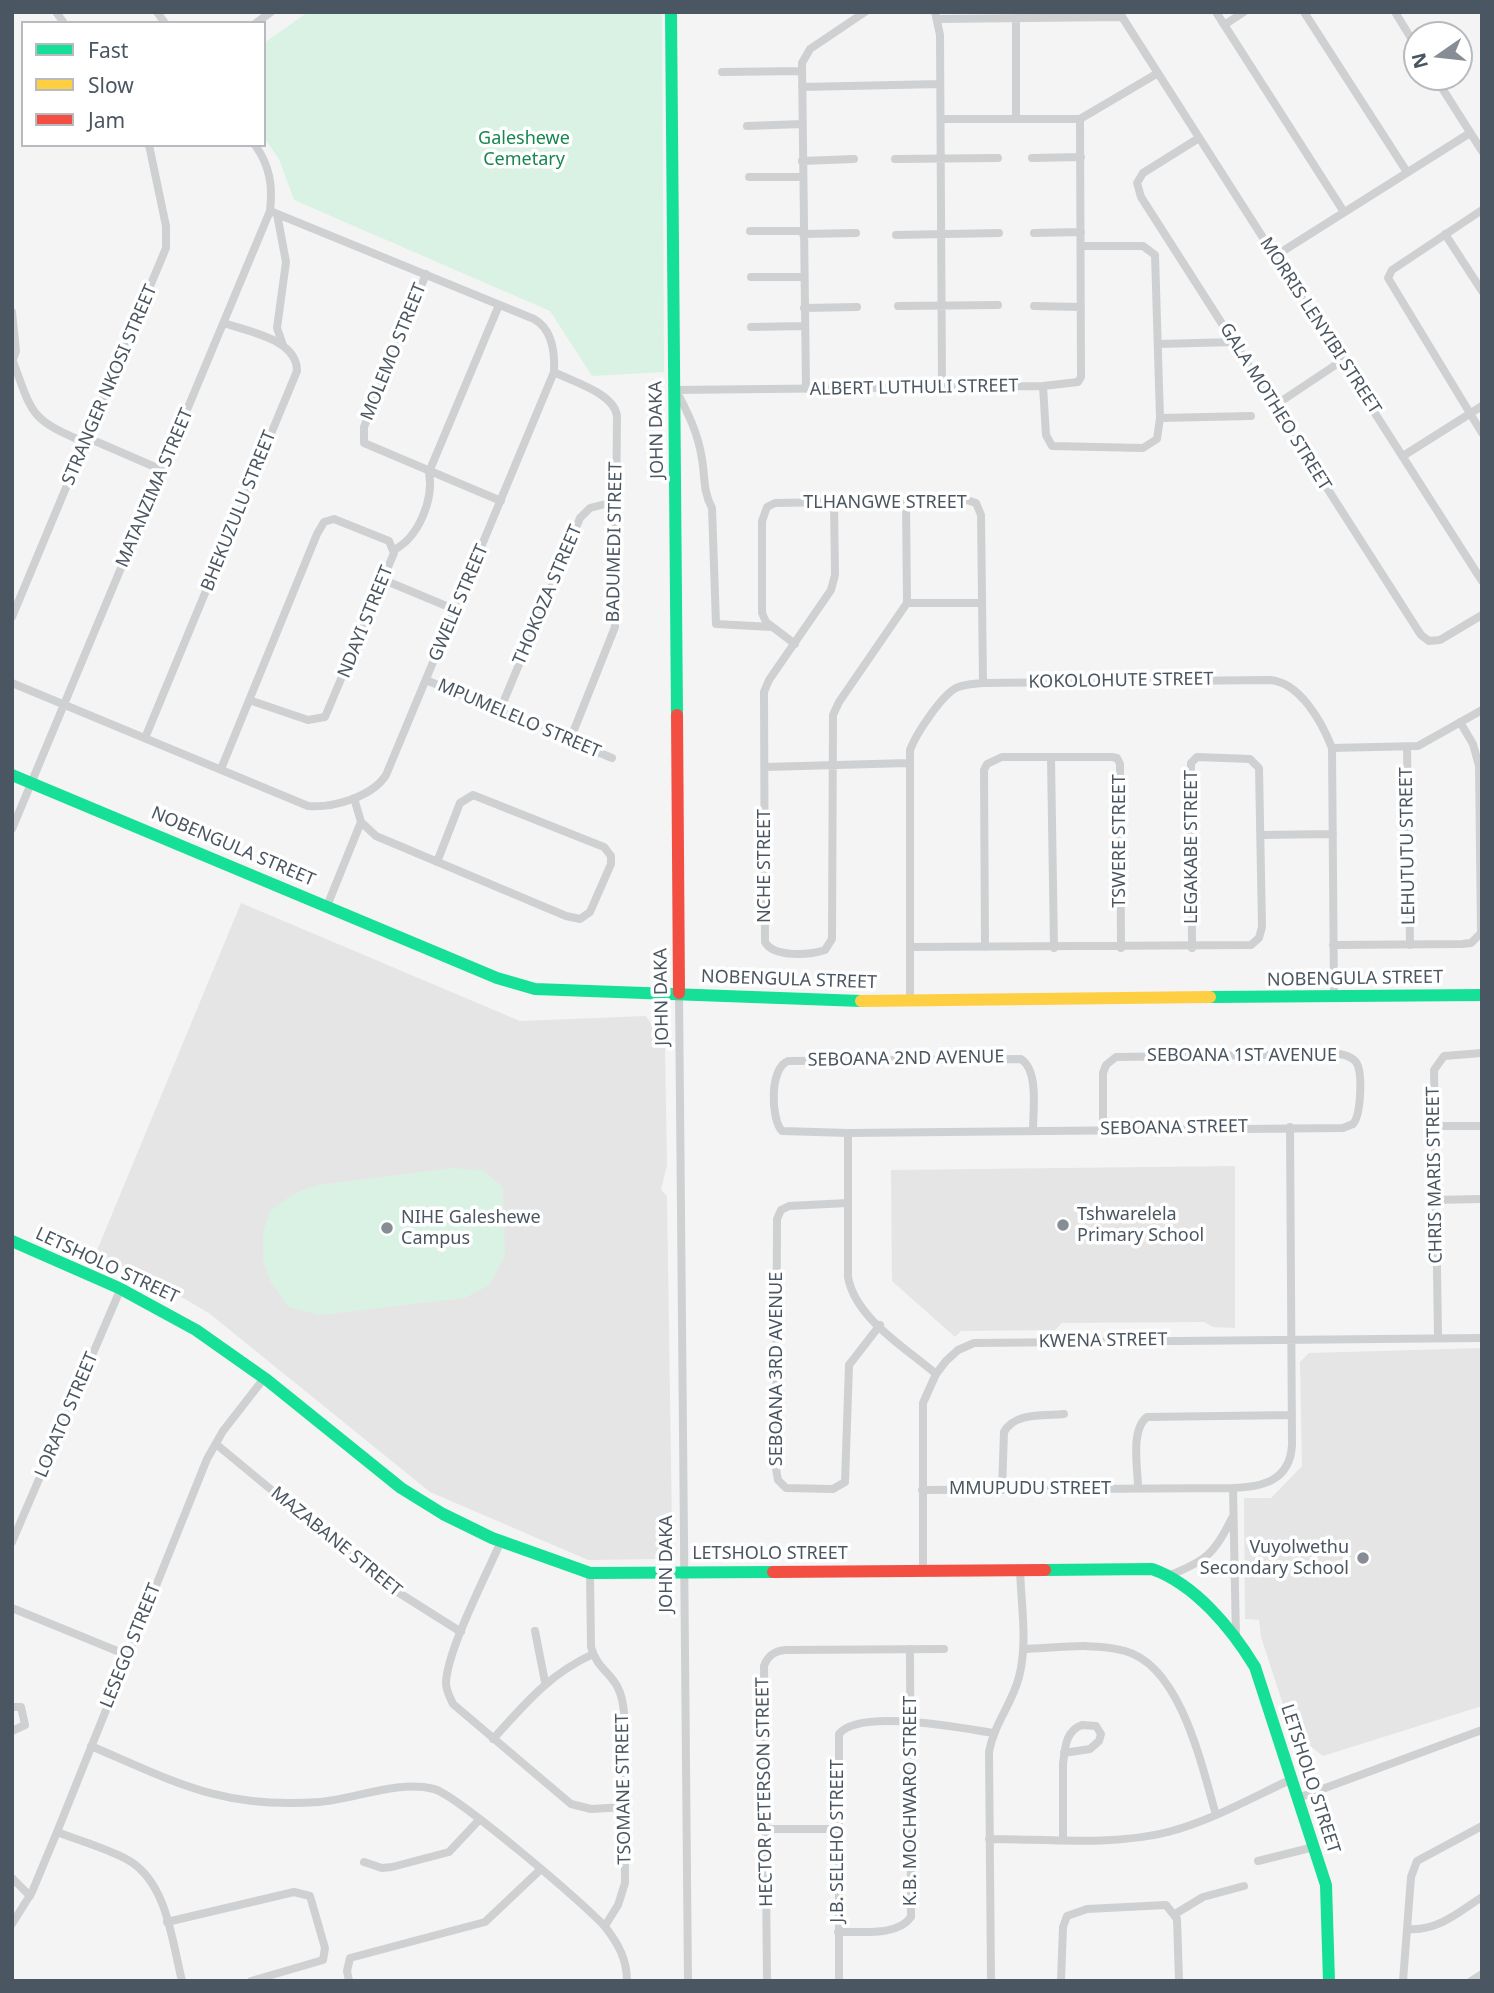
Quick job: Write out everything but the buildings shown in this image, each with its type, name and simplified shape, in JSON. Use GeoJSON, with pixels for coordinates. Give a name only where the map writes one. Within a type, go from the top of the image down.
{"type":"FeatureCollection","features":[{"type":"Feature","properties":{"kind":"street","name":"JOHN DAKA"},"geometry":{"type":"LineString","coordinates":[[671,12],[688,1981]]}},
{"type":"Feature","properties":{"kind":"street"},"geometry":{"type":"LineString","coordinates":[[806,389],[802,177],[804,55],[865,12]]}},
{"type":"Feature","properties":{"kind":"street"},"geometry":{"type":"LineString","coordinates":[[1216,12],[1344,212]]}},
{"type":"Feature","properties":{"kind":"street"},"geometry":{"type":"LineString","coordinates":[[1224,25],[1244,12]]}},
{"type":"Feature","properties":{"kind":"street"},"geometry":{"type":"LineString","coordinates":[[1304,12],[1407,172]]}},
{"type":"Feature","properties":{"kind":"street"},"geometry":{"type":"LineString","coordinates":[[942,387],[937,16],[1121,15]]}},
{"type":"Feature","properties":{"kind":"street","name":"MORRIS LENYIBI STREET"},"geometry":{"type":"LineString","coordinates":[[1121,15],[1482,581]]}},
{"type":"Feature","properties":{"kind":"street"},"geometry":{"type":"LineString","coordinates":[[1016,118],[1020,16]]}},
{"type":"Feature","properties":{"kind":"street"},"geometry":{"type":"LineString","coordinates":[[722,72],[802,72]]}},
{"type":"Feature","properties":{"kind":"street"},"geometry":{"type":"LineString","coordinates":[[940,119],[1080,119],[1158,73]]}},
{"type":"Feature","properties":{"kind":"street"},"geometry":{"type":"LineString","coordinates":[[802,87],[940,84]]}},
{"type":"Feature","properties":{"kind":"street"},"geometry":{"type":"LineString","coordinates":[[1444,91],[1482,151]]}},
{"type":"Feature","properties":{"kind":"street","name":"ALBERT LUTHULI STREET"},"geometry":{"type":"LineString","coordinates":[[676,390],[1043,386],[1075,383],[1081,377],[1080,119]]}},
{"type":"Feature","properties":{"kind":"street"},"geometry":{"type":"LineString","coordinates":[[747,126],[802,124]]}},
{"type":"Feature","properties":{"kind":"street"},"geometry":{"type":"LineString","coordinates":[[1275,256],[1470,133]]}},
{"type":"Feature","properties":{"kind":"street","name":"GALA MOTHEO STREET"},"geometry":{"type":"LineString","coordinates":[[1199,138],[1143,173],[1137,183],[1138,190],[1425,639],[1440,640],[1482,615]]}},
{"type":"Feature","properties":{"kind":"street","name":"STRANGER NKOSI STREET"},"geometry":{"type":"LineString","coordinates":[[12,617],[166,248],[166,226],[149,147]]}},
{"type":"Feature","properties":{"kind":"street","name":"MATANZIMA STREET"},"geometry":{"type":"LineString","coordinates":[[12,830],[273,212],[268,166],[256,147]]}},
{"type":"Feature","properties":{"kind":"street"},"geometry":{"type":"LineString","coordinates":[[895,159],[998,158]]}},
{"type":"Feature","properties":{"kind":"street"},"geometry":{"type":"LineString","coordinates":[[1032,158],[1081,158]]}},
{"type":"Feature","properties":{"kind":"street"},"geometry":{"type":"LineString","coordinates":[[802,161],[854,159]]}},
{"type":"Feature","properties":{"kind":"street"},"geometry":{"type":"LineString","coordinates":[[749,177],[802,177]]}},
{"type":"Feature","properties":{"kind":"street"},"geometry":{"type":"LineString","coordinates":[[1482,210],[1392,270],[1389,282],[1482,433]]}},
{"type":"Feature","properties":{"kind":"street"},"geometry":{"type":"LineString","coordinates":[[273,212],[426,274],[544,326],[553,348],[554,372]]}},
{"type":"Feature","properties":{"kind":"street","name":"BHEKUZULU STREET"},"geometry":{"type":"LineString","coordinates":[[145,738],[297,371],[294,355],[284,345],[277,328],[286,262],[273,212]]}},
{"type":"Feature","properties":{"kind":"street"},"geometry":{"type":"LineString","coordinates":[[750,231],[856,233]]}},
{"type":"Feature","properties":{"kind":"street"},"geometry":{"type":"LineString","coordinates":[[1034,233],[1081,232]]}},
{"type":"Feature","properties":{"kind":"street"},"geometry":{"type":"LineString","coordinates":[[896,234],[999,233]]}},
{"type":"Feature","properties":{"kind":"street"},"geometry":{"type":"LineString","coordinates":[[1445,234],[1482,291]]}},
{"type":"Feature","properties":{"kind":"street"},"geometry":{"type":"LineString","coordinates":[[1043,386],[1046,435],[1048,443],[1054,447],[1147,447],[1157,439],[1160,418],[1159,344],[1157,262],[1153,251],[1143,246],[1081,246]]}},
{"type":"Feature","properties":{"kind":"street","name":"MOLEMO STREET"},"geometry":{"type":"LineString","coordinates":[[426,274],[362,434],[368,446],[502,501]]}},
{"type":"Feature","properties":{"kind":"street"},"geometry":{"type":"LineString","coordinates":[[751,278],[803,276]]}},
{"type":"Feature","properties":{"kind":"street"},"geometry":{"type":"LineString","coordinates":[[394,550],[412,537],[431,488],[429,472],[499,305]]}},
{"type":"Feature","properties":{"kind":"street"},"geometry":{"type":"LineString","coordinates":[[898,306],[998,305]]}},
{"type":"Feature","properties":{"kind":"street"},"geometry":{"type":"LineString","coordinates":[[1034,306],[1081,307]]}},
{"type":"Feature","properties":{"kind":"street"},"geometry":{"type":"LineString","coordinates":[[804,308],[857,307]]}},
{"type":"Feature","properties":{"kind":"street"},"geometry":{"type":"LineString","coordinates":[[12,312],[16,351],[13,362],[26,401],[39,421],[162,470]]}},
{"type":"Feature","properties":{"kind":"street"},"geometry":{"type":"LineString","coordinates":[[224,323],[284,345]]}},
{"type":"Feature","properties":{"kind":"street"},"geometry":{"type":"LineString","coordinates":[[751,327],[805,326]]}},
{"type":"Feature","properties":{"kind":"street"},"geometry":{"type":"LineString","coordinates":[[1159,344],[1234,342]]}},
{"type":"Feature","properties":{"kind":"street"},"geometry":{"type":"LineString","coordinates":[[1274,406],[1343,360]]}},
{"type":"Feature","properties":{"kind":"street","name":"GWELE STREET"},"geometry":{"type":"LineString","coordinates":[[12,683],[308,806],[354,798],[379,785],[386,775],[456,610],[554,372]]}},
{"type":"Feature","properties":{"kind":"street","name":"BADUMEDI STREET"},"geometry":{"type":"LineString","coordinates":[[554,372],[608,399],[616,409],[615,627],[570,740]]}},
{"type":"Feature","properties":{"kind":"street"},"geometry":{"type":"LineString","coordinates":[[676,390],[694,424],[702,458],[706,497],[712,508],[716,624],[772,627],[795,644]]}},
{"type":"Feature","properties":{"kind":"street"},"geometry":{"type":"LineString","coordinates":[[1403,456],[1482,406]]}},
{"type":"Feature","properties":{"kind":"street"},"geometry":{"type":"LineString","coordinates":[[1160,418],[1251,416]]}},
{"type":"Feature","properties":{"kind":"street","name":"TLHANGWE STREET"},"geometry":{"type":"LineString","coordinates":[[772,627],[764,618],[761,608],[764,512],[775,503],[967,500],[976,503],[981,515],[983,683]]}},
{"type":"Feature","properties":{"kind":"street","name":"THOKOZA STREET"},"geometry":{"type":"LineString","coordinates":[[500,710],[580,518],[590,508],[617,501]]}},
{"type":"Feature","properties":{"kind":"street"},"geometry":{"type":"LineString","coordinates":[[906,501],[907,603],[982,603]]}},
{"type":"Feature","properties":{"kind":"street","name":"NCHE STREET"},"geometry":{"type":"LineString","coordinates":[[834,502],[834,583],[769,680],[764,692],[765,942],[773,951],[825,950],[832,939],[832,765],[835,708],[907,603]]}},
{"type":"Feature","properties":{"kind":"street","name":"NDAYI STREET"},"geometry":{"type":"LineString","coordinates":[[221,769],[249,700],[324,522],[334,519],[385,538],[394,550],[384,580],[325,717],[308,720],[249,700]]}},
{"type":"Feature","properties":{"kind":"street"},"geometry":{"type":"LineString","coordinates":[[384,580],[456,610]]}},
{"type":"Feature","properties":{"kind":"street","name":"MPUMELELO STREET"},"geometry":{"type":"LineString","coordinates":[[426,680],[612,758]]}},
{"type":"Feature","properties":{"kind":"street","name":"KOKOLOHUTE STREET"},"geometry":{"type":"LineString","coordinates":[[910,1000],[910,750],[916,737],[948,694],[960,686],[983,683],[1283,681],[1294,689],[1324,731],[1332,748],[1334,997]]}},
{"type":"Feature","properties":{"kind":"street"},"geometry":{"type":"LineString","coordinates":[[1332,748],[1407,747],[1427,743],[1482,710]]}},
{"type":"Feature","properties":{"kind":"street"},"geometry":{"type":"LineString","coordinates":[[1333,945],[1462,944],[1477,939],[1482,927],[1478,757],[1460,722]]}},
{"type":"Feature","properties":{"kind":"street","name":"LEHUTUTU STREET"},"geometry":{"type":"LineString","coordinates":[[1407,747],[1410,945]]}},
{"type":"Feature","properties":{"kind":"street","name":"TSWERE STREET"},"geometry":{"type":"LineString","coordinates":[[985,947],[984,770],[996,758],[1112,757],[1119,760],[1121,948]]}},
{"type":"Feature","properties":{"kind":"street","name":"LEGAKABE STREET"},"geometry":{"type":"LineString","coordinates":[[911,947],[1192,948],[1247,946],[1259,938],[1262,927],[1261,778],[1256,764],[1242,757],[1192,759],[1192,948]]}},
{"type":"Feature","properties":{"kind":"street"},"geometry":{"type":"LineString","coordinates":[[1052,758],[1054,948]]}},
{"type":"Feature","properties":{"kind":"street"},"geometry":{"type":"LineString","coordinates":[[765,767],[909,763]]}},
{"type":"Feature","properties":{"kind":"street","name":"NOBENGULA STREET"},"geometry":{"type":"LineString","coordinates":[[12,775],[515,985],[536,989],[828,1001],[1482,995]]}},
{"type":"Feature","properties":{"kind":"street"},"geometry":{"type":"LineString","coordinates":[[354,798],[361,822],[376,836],[437,862],[566,916],[580,919],[590,912],[611,864],[611,856],[604,847],[473,795],[460,803],[437,862]]}},
{"type":"Feature","properties":{"kind":"street"},"geometry":{"type":"LineString","coordinates":[[327,906],[361,822]]}},
{"type":"Feature","properties":{"kind":"street"},"geometry":{"type":"LineString","coordinates":[[1262,835],[1333,834]]}},
{"type":"Feature","properties":{"kind":"street","name":"CHRIS MARIS STREET"},"geometry":{"type":"LineString","coordinates":[[1438,1336],[1434,1126],[1436,1063],[1449,1054],[1482,1053]]}},
{"type":"Feature","properties":{"kind":"street","name":"SEBOANA 1ST AVENUE"},"geometry":{"type":"LineString","coordinates":[[1103,1129],[1104,1073],[1106,1065],[1116,1057],[1340,1054],[1357,1062],[1360,1112],[1353,1124],[1343,1128],[1290,1127]]}},
{"type":"Feature","properties":{"kind":"street","name":"SEBOANA 2ND AVENUE"},"geometry":{"type":"LineString","coordinates":[[778,1127],[775,1074],[778,1067],[789,1061],[1014,1058],[1026,1062],[1031,1069],[1034,1130]]}},
{"type":"Feature","properties":{"kind":"street"},"geometry":{"type":"LineString","coordinates":[[1434,1126],[1482,1126]]}},
{"type":"Feature","properties":{"kind":"street","name":"SEBOANA STREET"},"geometry":{"type":"LineString","coordinates":[[778,1127],[789,1133],[1290,1127]]}},
{"type":"Feature","properties":{"kind":"street"},"geometry":{"type":"LineString","coordinates":[[1290,1127],[1292,1338]]}},
{"type":"Feature","properties":{"kind":"street"},"geometry":{"type":"LineString","coordinates":[[848,1133],[846,1203],[850,1289],[860,1306],[936,1374]]}},
{"type":"Feature","properties":{"kind":"street"},"geometry":{"type":"LineString","coordinates":[[1435,1200],[1482,1199]]}},
{"type":"Feature","properties":{"kind":"street","name":"SEBOANA 3RD AVENUE"},"geometry":{"type":"LineString","coordinates":[[846,1203],[789,1206],[782,1210],[777,1219],[776,1469],[778,1480],[786,1488],[833,1489],[845,1482],[849,1364],[880,1325]]}},
{"type":"Feature","properties":{"kind":"street","name":"LETSHOLO STREET"},"geometry":{"type":"LineString","coordinates":[[12,1241],[121,1288],[183,1321],[265,1377],[401,1489],[427,1505],[501,1541],[590,1573],[1152,1569],[1170,1575],[1236,1639],[1255,1667],[1328,1895],[1329,1981]]}},
{"type":"Feature","properties":{"kind":"street","name":"LORATO STREET"},"geometry":{"type":"LineString","coordinates":[[12,1542],[121,1288]]}},
{"type":"Feature","properties":{"kind":"street","name":"KWENA STREET"},"geometry":{"type":"LineString","coordinates":[[922,1571],[923,1403],[936,1374],[958,1350],[974,1343],[1438,1336],[1482,1338]]}},
{"type":"Feature","properties":{"kind":"street","name":"MMUPUDU STREET"},"geometry":{"type":"LineString","coordinates":[[922,1490],[1264,1486],[1286,1468],[1292,1453],[1292,1338]]}},
{"type":"Feature","properties":{"kind":"street","name":"LESEGO STREET"},"geometry":{"type":"LineString","coordinates":[[12,1924],[30,1896],[216,1444],[265,1377]]}},
{"type":"Feature","properties":{"kind":"street"},"geometry":{"type":"LineString","coordinates":[[1002,1490],[1004,1432],[1008,1426],[1021,1418],[1064,1415]]}},
{"type":"Feature","properties":{"kind":"street"},"geometry":{"type":"LineString","coordinates":[[1138,1488],[1137,1437],[1142,1421],[1147,1417],[1292,1415]]}},
{"type":"Feature","properties":{"kind":"street","name":"MAZABANE STREET"},"geometry":{"type":"LineString","coordinates":[[216,1444],[396,1592],[461,1632]]}},
{"type":"Feature","properties":{"kind":"street"},"geometry":{"type":"LineString","coordinates":[[1233,1488],[1236,1639]]}},
{"type":"Feature","properties":{"kind":"street"},"geometry":{"type":"LineString","coordinates":[[1170,1575],[1207,1558],[1219,1545],[1233,1516]]}},
{"type":"Feature","properties":{"kind":"street"},"geometry":{"type":"LineString","coordinates":[[501,1541],[461,1632],[448,1675],[447,1689],[453,1704],[577,1807],[625,1807]]}},
{"type":"Feature","properties":{"kind":"street"},"geometry":{"type":"LineString","coordinates":[[990,1981],[989,1752],[993,1733],[1018,1679],[1023,1649],[1020,1569]]}},
{"type":"Feature","properties":{"kind":"street"},"geometry":{"type":"LineString","coordinates":[[494,1739],[545,1682],[569,1665],[593,1654],[590,1573]]}},
{"type":"Feature","properties":{"kind":"street"},"geometry":{"type":"LineString","coordinates":[[12,1608],[127,1655]]}},
{"type":"Feature","properties":{"kind":"street"},"geometry":{"type":"LineString","coordinates":[[534,1631],[545,1682]]}},
{"type":"Feature","properties":{"kind":"street","name":"K.B. MOCHWARO STREET"},"geometry":{"type":"LineString","coordinates":[[838,1932],[891,1930],[903,1926],[911,1917],[910,1649]]}},
{"type":"Feature","properties":{"kind":"street","name":"HECTOR PETERSON STREET"},"geometry":{"type":"LineString","coordinates":[[767,1981],[766,1659],[785,1650],[944,1649]]}},
{"type":"Feature","properties":{"kind":"street"},"geometry":{"type":"LineString","coordinates":[[1023,1649],[1115,1649],[1137,1655],[1151,1667],[1168,1686],[1185,1715],[1216,1815]]}},
{"type":"Feature","properties":{"kind":"street","name":"TSOMANE STREET"},"geometry":{"type":"LineString","coordinates":[[593,1654],[615,1679],[623,1696],[625,1883],[618,1905],[605,1926]]}},
{"type":"Feature","properties":{"kind":"street"},"geometry":{"type":"LineString","coordinates":[[12,1707],[21,1707],[25,1725],[12,1731]]}},
{"type":"Feature","properties":{"kind":"street","name":"J.B. SELEHO STREET"},"geometry":{"type":"LineString","coordinates":[[839,1981],[839,1734],[844,1728],[858,1722],[910,1722],[993,1733]]}},
{"type":"Feature","properties":{"kind":"street"},"geometry":{"type":"LineString","coordinates":[[1063,1839],[1064,1752],[1072,1730],[1082,1725],[1096,1726],[1101,1734],[1095,1746],[1064,1752]]}},
{"type":"Feature","properties":{"kind":"street"},"geometry":{"type":"LineString","coordinates":[[1298,1798],[1482,1730]]}},
{"type":"Feature","properties":{"kind":"street"},"geometry":{"type":"LineString","coordinates":[[91,1746],[174,1784],[219,1798],[302,1803],[339,1800],[382,1790],[420,1786],[436,1789],[451,1797],[605,1926],[625,1957],[627,1981]]}},
{"type":"Feature","properties":{"kind":"street"},"geometry":{"type":"LineString","coordinates":[[989,1839],[1149,1836],[1216,1815],[1292,1779]]}},
{"type":"Feature","properties":{"kind":"street"},"geometry":{"type":"LineString","coordinates":[[364,1862],[392,1867],[449,1852],[479,1820]]}},
{"type":"Feature","properties":{"kind":"street"},"geometry":{"type":"LineString","coordinates":[[1403,1981],[1411,1877],[1417,1861],[1482,1826]]}},
{"type":"Feature","properties":{"kind":"street"},"geometry":{"type":"LineString","coordinates":[[765,1829],[838,1829]]}},
{"type":"Feature","properties":{"kind":"street"},"geometry":{"type":"LineString","coordinates":[[57,1832],[117,1855],[139,1868],[155,1889],[167,1922],[182,1981]]}},
{"type":"Feature","properties":{"kind":"street"},"geometry":{"type":"LineString","coordinates":[[1258,1861],[1314,1847]]}},
{"type":"Feature","properties":{"kind":"street"},"geometry":{"type":"LineString","coordinates":[[349,1981],[347,1971],[350,1958],[485,1923],[540,1870]]}},
{"type":"Feature","properties":{"kind":"street"},"geometry":{"type":"LineString","coordinates":[[12,1878],[30,1896]]}},
{"type":"Feature","properties":{"kind":"street"},"geometry":{"type":"LineString","coordinates":[[1175,1914],[1203,1897],[1244,1886]]}},
{"type":"Feature","properties":{"kind":"street"},"geometry":{"type":"LineString","coordinates":[[167,1922],[294,1892],[310,1896],[325,1948],[323,1960],[251,1981]]}},
{"type":"Feature","properties":{"kind":"street"},"geometry":{"type":"LineString","coordinates":[[1409,1928],[1427,1928],[1440,1924],[1482,1897]]}},
{"type":"Feature","properties":{"kind":"street"},"geometry":{"type":"LineString","coordinates":[[1061,1981],[1063,1927],[1070,1913],[1087,1909],[1166,1905],[1175,1914],[1179,1981]]}},
{"type":"Feature","properties":{"kind":"street"},"geometry":{"type":"LineString","coordinates":[[1471,1981],[1482,1974]]}},
{"type":"Feature","properties":{"kind":"shaded area","name":"NIHE Galeshewe Campus"},"geometry":{"type":"Polygon","coordinates":[[[241,903],[520,1021],[646,1016],[665,1045],[667,1165],[661,1190],[667,1196],[672,1530],[664,1541],[669,1548],[661,1559],[588,1560],[430,1492],[210,1314],[185,1299],[93,1260],[241,903]]]}},
{"type":"Feature","properties":{"kind":"shaded area","name":"Tshwarelela Primary School"},"geometry":{"type":"Polygon","coordinates":[[[1235,1166],[1235,1328],[1213,1327],[1204,1322],[1062,1323],[1055,1330],[961,1331],[955,1337],[892,1281],[891,1170],[1235,1166]]]}},
{"type":"Feature","properties":{"kind":"shaded area","name":"Vuyolwethu Secondary School"},"geometry":{"type":"Polygon","coordinates":[[[1482,1348],[1482,1706],[1323,1756],[1292,1732],[1261,1637],[1259,1620],[1245,1619],[1244,1498],[1271,1498],[1302,1466],[1300,1362],[1309,1353],[1482,1348]]]}},
{"type":"Feature","properties":{"kind":"green space","name":"Galeshewe Cemetary"},"geometry":{"type":"Polygon","coordinates":[[[308,12],[662,12],[664,372],[592,376],[550,311],[294,200],[279,159],[266,141],[266,42],[308,12]]]}},
{"type":"Feature","properties":{"kind":"green space"},"geometry":{"type":"Polygon","coordinates":[[[454,1168],[484,1171],[503,1187],[505,1257],[489,1285],[465,1298],[320,1315],[289,1307],[271,1283],[263,1259],[263,1231],[271,1210],[293,1194],[318,1185],[454,1168]]]}},
{"type":"Feature","properties":{"kind":"traffic: fast"},"geometry":{"type":"LineString","coordinates":[[671,12],[677,715]]}},
{"type":"Feature","properties":{"kind":"traffic: fast"},"geometry":{"type":"LineString","coordinates":[[12,775],[497,978],[535,989],[861,1001]]}},
{"type":"Feature","properties":{"kind":"traffic: fast"},"geometry":{"type":"LineString","coordinates":[[1210,997],[1482,995]]}},
{"type":"Feature","properties":{"kind":"traffic: fast"},"geometry":{"type":"LineString","coordinates":[[12,1241],[119,1288],[196,1330],[267,1380],[401,1488],[443,1514],[492,1538],[590,1573],[773,1572]]}},
{"type":"Feature","properties":{"kind":"traffic: fast"},"geometry":{"type":"LineString","coordinates":[[1045,1570],[1152,1569],[1183,1585],[1211,1609],[1246,1652],[1255,1667],[1326,1885],[1329,1981]]}},
{"type":"Feature","properties":{"kind":"traffic: slow"},"geometry":{"type":"LineString","coordinates":[[861,1001],[1210,997]]}},
{"type":"Feature","properties":{"kind":"traffic: jam"},"geometry":{"type":"LineString","coordinates":[[677,715],[679,993]]}},
{"type":"Feature","properties":{"kind":"traffic: jam"},"geometry":{"type":"LineString","coordinates":[[773,1572],[1045,1570]]}},
{"type":"Feature","properties":{"kind":"place","name":"Tshwarelela Primary School"},"geometry":{"type":"Point","coordinates":[1063,1225]}},
{"type":"Feature","properties":{"kind":"place","name":"NIHE Galeshewe Campus"},"geometry":{"type":"Point","coordinates":[387,1228]}},
{"type":"Feature","properties":{"kind":"place","name":"Vuyolwethu Secondary School"},"geometry":{"type":"Point","coordinates":[1363,1558]}}]}
